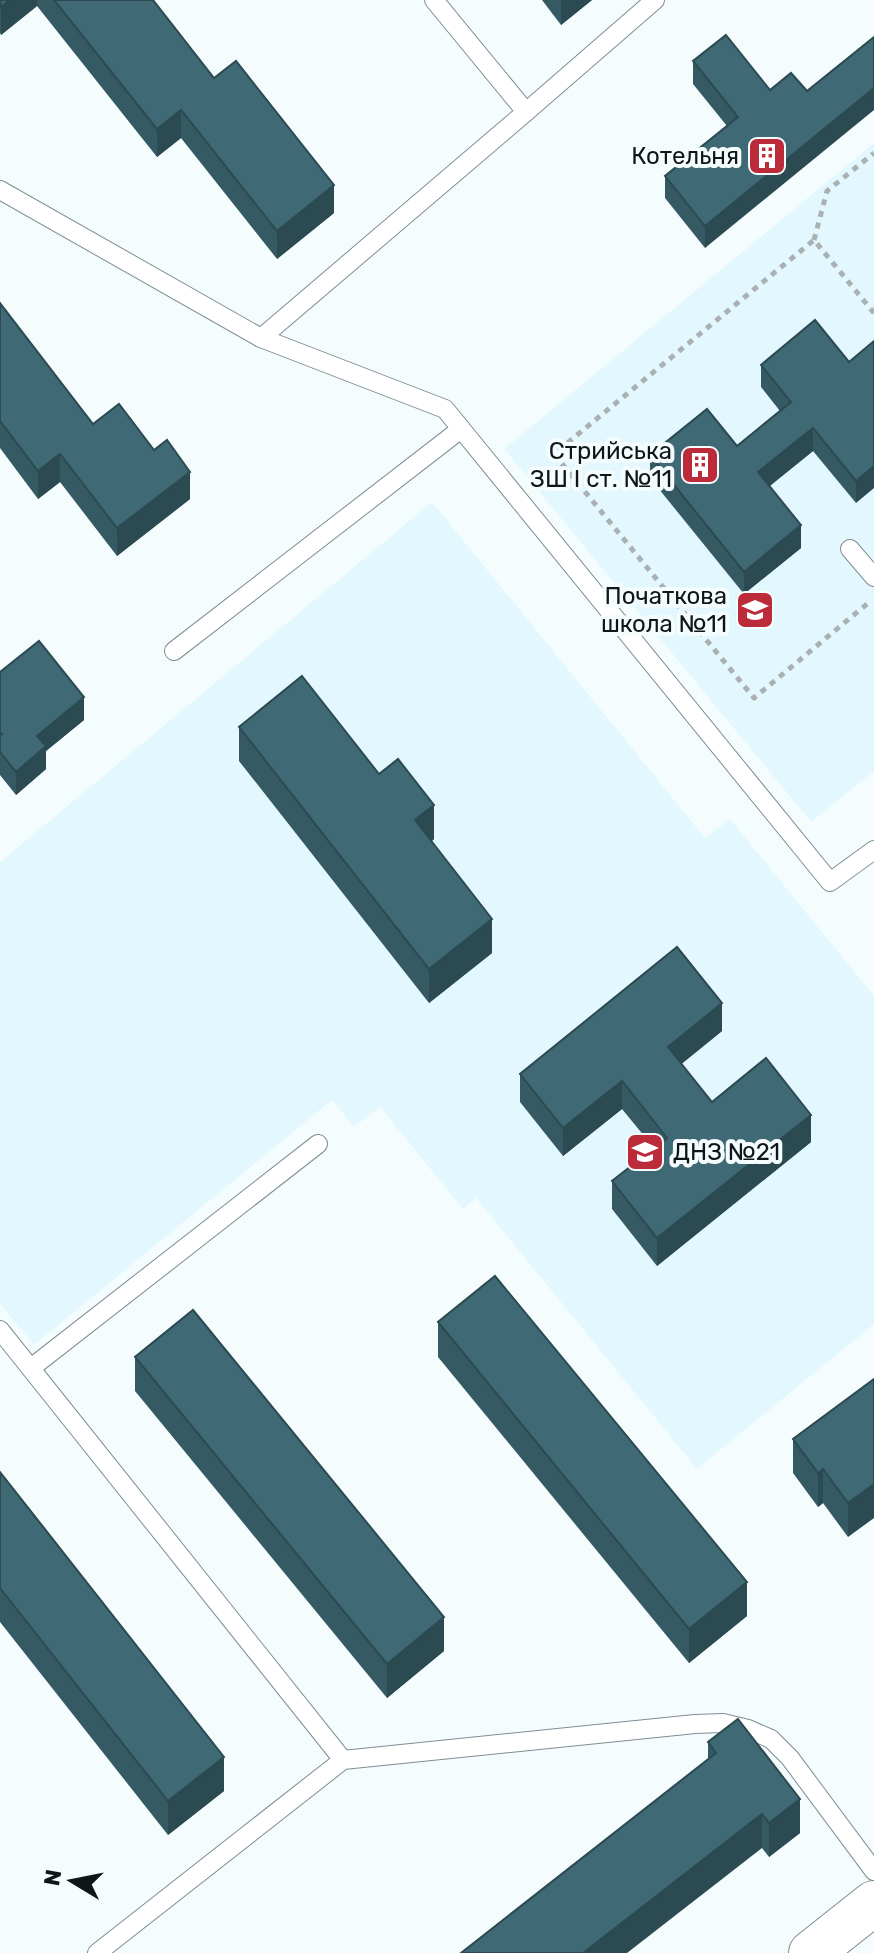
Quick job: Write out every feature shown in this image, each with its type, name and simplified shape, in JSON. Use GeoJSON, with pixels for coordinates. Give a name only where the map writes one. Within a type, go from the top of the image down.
{"type":"FeatureCollection","features":[{"type":"Feature","properties":{"kind":"street"},"geometry":{"type":"LineString","coordinates":[[811,1953],[874,1903]]}},
{"type":"Feature","properties":{"kind":"lane"},"geometry":{"type":"LineString","coordinates":[[434,0],[526,112]]}},
{"type":"Feature","properties":{"kind":"lane"},"geometry":{"type":"LineString","coordinates":[[261,338],[655,0]]}},
{"type":"Feature","properties":{"kind":"lane"},"geometry":{"type":"LineString","coordinates":[[0,190],[261,338],[445,409],[830,882],[874,850]]}},
{"type":"Feature","properties":{"kind":"lane"},"geometry":{"type":"LineString","coordinates":[[174,651],[461,429]]}},
{"type":"Feature","properties":{"kind":"lane"},"geometry":{"type":"LineString","coordinates":[[850,549],[874,577]]}},
{"type":"Feature","properties":{"kind":"lane"},"geometry":{"type":"LineString","coordinates":[[31,1368],[318,1144]]}},
{"type":"Feature","properties":{"kind":"lane"},"geometry":{"type":"LineString","coordinates":[[0,1330],[343,1760]]}},
{"type":"Feature","properties":{"kind":"lane"},"geometry":{"type":"LineString","coordinates":[[97,1953],[343,1760],[723,1723],[771,1739],[790,1758],[874,1871]]}},
{"type":"Feature","properties":{"kind":"path"},"geometry":{"type":"LineString","coordinates":[[874,153],[827,191],[814,240],[554,454],[754,698],[874,599]]}},
{"type":"Feature","properties":{"kind":"path"},"geometry":{"type":"LineString","coordinates":[[814,240],[874,313]]}},
{"type":"Feature","properties":{"kind":"shaded area","name":"Початкова школа №11"},"geometry":{"type":"Polygon","coordinates":[[[874,143],[874,771],[811,822],[504,449],[874,143]]]}},
{"type":"Feature","properties":{"kind":"shaded area"},"geometry":{"type":"Polygon","coordinates":[[[432,502],[705,838],[730,819],[874,996],[874,1324],[697,1469],[476,1198],[463,1209],[380,1107],[354,1127],[332,1100],[34,1345],[0,1304],[0,862],[432,502]]]}},
{"type":"Feature","properties":{"kind":"building"},"geometry":{"type":"Polygon","coordinates":[[[54,0],[153,0],[214,78],[236,61],[334,185],[277,231],[181,110],[157,129],[54,0]]]}},
{"type":"Feature","properties":{"kind":"building"},"geometry":{"type":"Polygon","coordinates":[[[726,35],[770,90],[791,73],[807,91],[874,37],[874,88],[705,226],[665,176],[738,117],[693,61],[726,35]]]}},
{"type":"Feature","properties":{"kind":"building"},"geometry":{"type":"Polygon","coordinates":[[[0,303],[93,424],[119,404],[154,450],[167,440],[190,472],[117,528],[60,454],[38,471],[0,421],[0,303]]]}},
{"type":"Feature","properties":{"kind":"building","name":"Стрийська ЗШ I ст. №11"},"geometry":{"type":"Polygon","coordinates":[[[815,320],[849,362],[874,341],[874,466],[856,481],[813,428],[758,472],[801,525],[744,572],[650,455],[707,409],[737,446],[791,402],[761,365],[815,320]]]}},
{"type":"Feature","properties":{"kind":"building"},"geometry":{"type":"Polygon","coordinates":[[[39,641],[84,697],[37,736],[46,746],[16,772],[0,752],[0,672],[39,641]]]}},
{"type":"Feature","properties":{"kind":"building"},"geometry":{"type":"Polygon","coordinates":[[[302,676],[379,774],[398,759],[434,805],[415,820],[492,919],[429,969],[239,727],[302,676]]]}},
{"type":"Feature","properties":{"kind":"building"},"geometry":{"type":"Polygon","coordinates":[[[677,947],[722,1003],[668,1047],[712,1102],[766,1058],[811,1115],[657,1238],[612,1181],[667,1138],[622,1081],[563,1128],[520,1074],[677,947]]]}},
{"type":"Feature","properties":{"kind":"building"},"geometry":{"type":"Polygon","coordinates":[[[495,1276],[747,1582],[689,1629],[438,1322],[495,1276]]]}},
{"type":"Feature","properties":{"kind":"building"},"geometry":{"type":"Polygon","coordinates":[[[193,1310],[444,1617],[387,1664],[135,1357],[193,1310]]]}},
{"type":"Feature","properties":{"kind":"building"},"geometry":{"type":"Polygon","coordinates":[[[874,1379],[874,1484],[848,1503],[823,1469],[818,1473],[793,1439],[874,1379]]]}},
{"type":"Feature","properties":{"kind":"building"},"geometry":{"type":"Polygon","coordinates":[[[0,1472],[224,1757],[168,1801],[0,1588],[0,1472]]]}},
{"type":"Feature","properties":{"kind":"building"},"geometry":{"type":"Polygon","coordinates":[[[738,1719],[800,1799],[769,1823],[762,1814],[583,1953],[461,1953],[716,1753],[708,1742],[738,1719]]]}},
{"type":"Feature","properties":{"kind":"place","name":"Котельня"},"geometry":{"type":"Point","coordinates":[767,156]}},
{"type":"Feature","properties":{"kind":"place","name":"Стрийська ЗШ I ст. №11"},"geometry":{"type":"Point","coordinates":[700,465]}},
{"type":"Feature","properties":{"kind":"place","name":"Початкова школа №11"},"geometry":{"type":"Point","coordinates":[755,610]}},
{"type":"Feature","properties":{"kind":"place","name":"ДНЗ №21"},"geometry":{"type":"Point","coordinates":[645,1152]}}]}
